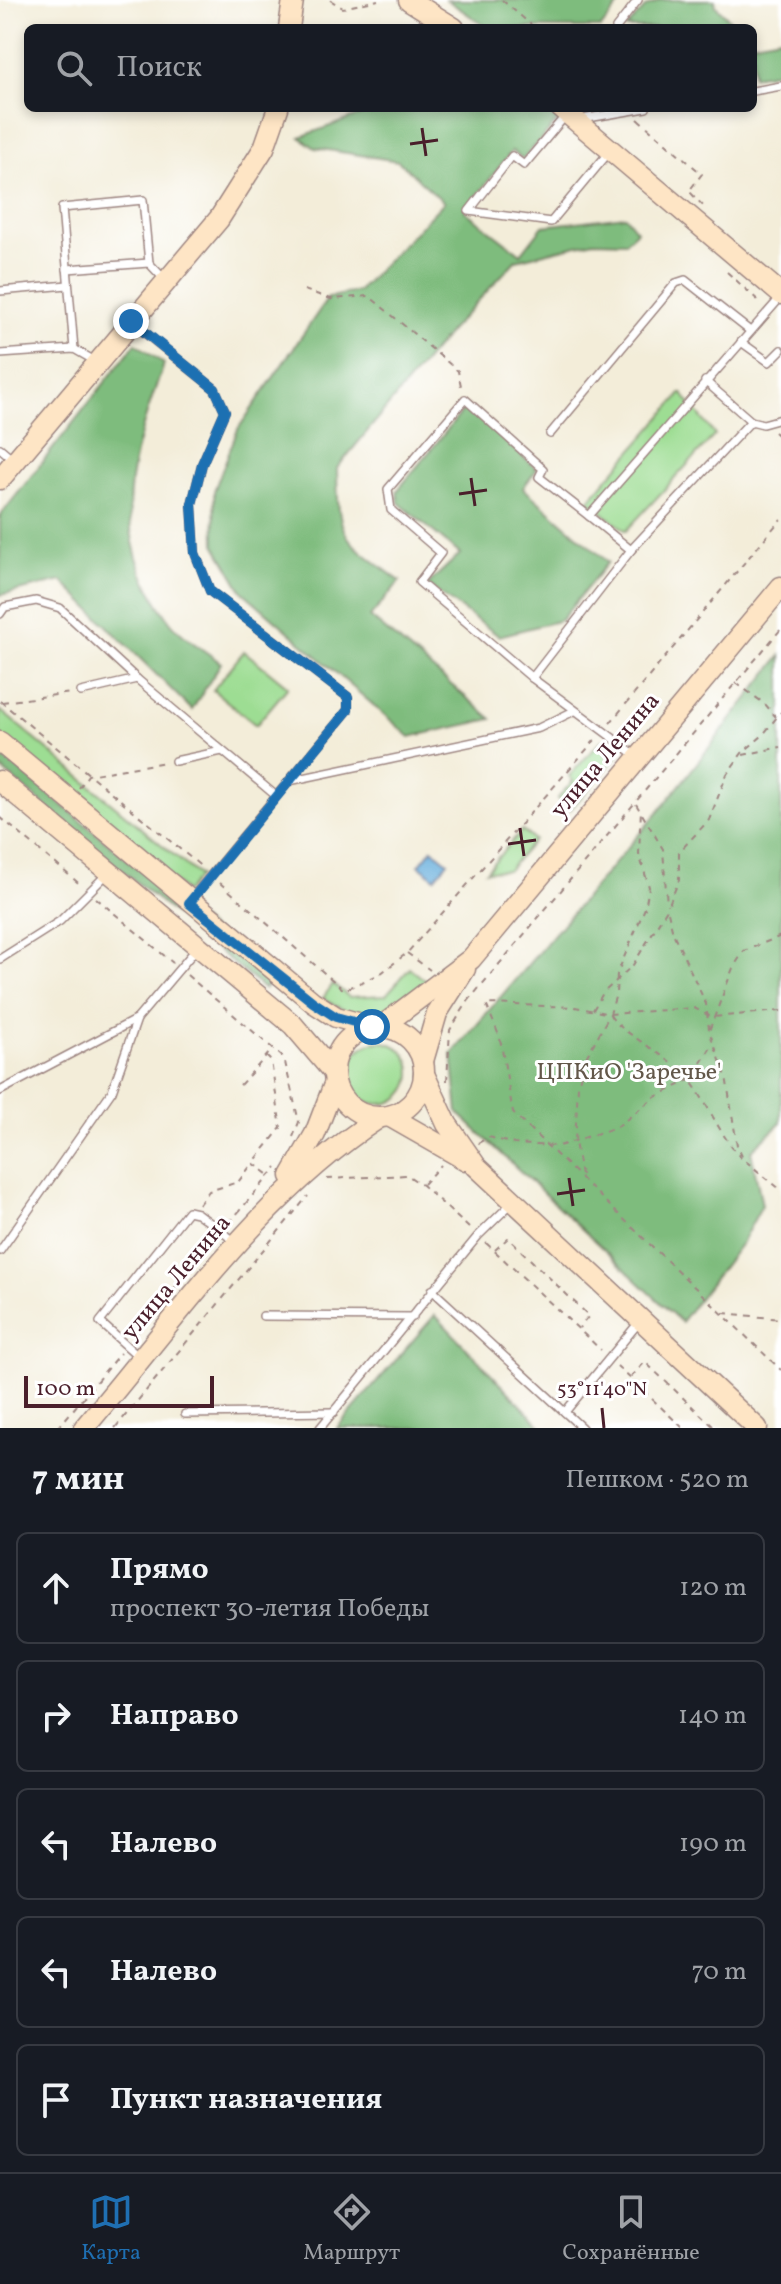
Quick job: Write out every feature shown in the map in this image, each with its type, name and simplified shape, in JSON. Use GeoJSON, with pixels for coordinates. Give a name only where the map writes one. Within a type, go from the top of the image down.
{"type":"FeatureCollection","features":[{"type":"Feature","properties":{"kind":"main road"},"geometry":{"type":"LineString","coordinates":[[290,24],[293,0]]}},
{"type":"Feature","properties":{"kind":"main road"},"geometry":{"type":"LineString","coordinates":[[409,0],[448,24]]}},
{"type":"Feature","properties":{"kind":"main road"},"geometry":{"type":"LineString","coordinates":[[0,479],[8,454],[98,362],[242,188],[264,148],[277,112]]}},
{"type":"Feature","properties":{"kind":"main road"},"geometry":{"type":"LineString","coordinates":[[568,114],[781,296]]}},
{"type":"Feature","properties":{"kind":"main road","name":"улица Ленина"},"geometry":{"type":"LineString","coordinates":[[423,1068],[437,1013],[471,959],[781,587]]}},
{"type":"Feature","properties":{"kind":"main road"},"geometry":{"type":"LineString","coordinates":[[0,742],[189,903],[313,1002],[336,1017],[408,1037],[447,1124],[476,1166],[757,1428]]}},
{"type":"Feature","properties":{"kind":"main road"},"geometry":{"type":"LineString","coordinates":[[0,781],[293,1025],[335,1078],[352,1107],[384,1116],[476,1166]]}},
{"type":"Feature","properties":{"kind":"main road","name":"улица Ленина"},"geometry":{"type":"LineString","coordinates":[[376,1027],[471,959]]}},
{"type":"Feature","properties":{"kind":"main road"},"geometry":{"type":"LineString","coordinates":[[335,1078],[337,1057],[344,1043],[376,1027]]}},
{"type":"Feature","properties":{"kind":"main road"},"geometry":{"type":"LineString","coordinates":[[384,1116],[413,1101],[423,1068]]}},
{"type":"Feature","properties":{"kind":"main road","name":"улица Ленина"},"geometry":{"type":"LineString","coordinates":[[278,1197],[315,1134],[335,1078]]}},
{"type":"Feature","properties":{"kind":"main road","name":"улица Ленина"},"geometry":{"type":"LineString","coordinates":[[84,1428],[134,1353],[231,1238],[339,1143],[384,1116]]}},
{"type":"Feature","properties":{"kind":"lane"},"geometry":{"type":"LineString","coordinates":[[619,24],[638,0]]}},
{"type":"Feature","properties":{"kind":"lane"},"geometry":{"type":"LineString","coordinates":[[757,90],[781,86]]}},
{"type":"Feature","properties":{"kind":"lane"},"geometry":{"type":"LineString","coordinates":[[594,112],[568,114],[524,165],[512,156],[469,211],[551,222],[610,151]]}},
{"type":"Feature","properties":{"kind":"lane"},"geometry":{"type":"LineString","coordinates":[[74,349],[62,208],[143,200],[149,263],[166,281]]}},
{"type":"Feature","properties":{"kind":"lane"},"geometry":{"type":"LineString","coordinates":[[67,269],[149,263]]}},
{"type":"Feature","properties":{"kind":"lane"},"geometry":{"type":"LineString","coordinates":[[550,434],[676,283],[685,280],[750,331]]}},
{"type":"Feature","properties":{"kind":"lane"},"geometry":{"type":"LineString","coordinates":[[0,291],[68,285]]}},
{"type":"Feature","properties":{"kind":"lane"},"geometry":{"type":"LineString","coordinates":[[589,516],[781,296]]}},
{"type":"Feature","properties":{"kind":"lane"},"geometry":{"type":"LineString","coordinates":[[131,321],[215,389],[225,411],[202,464],[192,504],[195,553],[210,591],[348,697],[348,710],[189,903]]}},
{"type":"Feature","properties":{"kind":"lane"},"geometry":{"type":"LineString","coordinates":[[741,342],[769,362],[781,350]]}},
{"type":"Feature","properties":{"kind":"lane"},"geometry":{"type":"LineString","coordinates":[[0,354],[74,349],[98,362]]}},
{"type":"Feature","properties":{"kind":"lane"},"geometry":{"type":"LineString","coordinates":[[705,381],[751,421],[763,424],[781,419]]}},
{"type":"Feature","properties":{"kind":"lane"},"geometry":{"type":"LineString","coordinates":[[631,550],[539,477],[543,469],[465,399],[388,489],[391,510],[441,553],[419,582],[532,678],[638,758]]}},
{"type":"Feature","properties":{"kind":"lane"},"geometry":{"type":"LineString","coordinates":[[532,678],[631,550],[751,421]]}},
{"type":"Feature","properties":{"kind":"lane"},"geometry":{"type":"LineString","coordinates":[[0,614],[5,607],[36,601],[60,608],[137,679],[275,795]]}},
{"type":"Feature","properties":{"kind":"lane"},"geometry":{"type":"LineString","coordinates":[[81,692],[137,679]]}},
{"type":"Feature","properties":{"kind":"lane"},"geometry":{"type":"LineString","coordinates":[[289,781],[539,728],[574,711]]}},
{"type":"Feature","properties":{"kind":"lane"},"geometry":{"type":"LineString","coordinates":[[175,761],[222,751]]}},
{"type":"Feature","properties":{"kind":"lane"},"geometry":{"type":"LineString","coordinates":[[0,959],[60,921],[109,871]]}},
{"type":"Feature","properties":{"kind":"lane"},"geometry":{"type":"LineString","coordinates":[[0,1251],[112,1091],[137,1019],[198,946]]}},
{"type":"Feature","properties":{"kind":"lane"},"geometry":{"type":"LineString","coordinates":[[0,1091],[137,1019]]}},
{"type":"Feature","properties":{"kind":"lane"},"geometry":{"type":"LineString","coordinates":[[320,1428],[432,1290],[513,1201]]}},
{"type":"Feature","properties":{"kind":"lane"},"geometry":{"type":"LineString","coordinates":[[134,1353],[101,1325],[101,1319],[188,1211],[194,1211],[231,1238]]}},
{"type":"Feature","properties":{"kind":"lane"},"geometry":{"type":"LineString","coordinates":[[432,1290],[582,1428]]}},
{"type":"Feature","properties":{"kind":"lane"},"geometry":{"type":"LineString","coordinates":[[263,1316],[413,1317]]}},
{"type":"Feature","properties":{"kind":"lane"},"geometry":{"type":"LineString","coordinates":[[565,1412],[642,1319]]}},
{"type":"Feature","properties":{"kind":"lane"},"geometry":{"type":"LineString","coordinates":[[185,1414],[334,1412]]}},
{"type":"Feature","properties":{"kind":"path"},"geometry":{"type":"LineString","coordinates":[[330,0],[343,8],[378,0]]}},
{"type":"Feature","properties":{"kind":"path"},"geometry":{"type":"LineString","coordinates":[[502,0],[530,24]]}},
{"type":"Feature","properties":{"kind":"path"},"geometry":{"type":"LineString","coordinates":[[304,290],[331,299],[369,296],[458,371],[465,399]]}},
{"type":"Feature","properties":{"kind":"path"},"geometry":{"type":"LineString","coordinates":[[1,702],[211,875],[344,990],[380,974],[407,953],[604,731],[781,519]]}},
{"type":"Feature","properties":{"kind":"path"},"geometry":{"type":"LineString","coordinates":[[448,1088],[445,1067],[450,1030],[469,1000],[781,629]]}},
{"type":"Feature","properties":{"kind":"path"},"geometry":{"type":"LineString","coordinates":[[735,683],[765,704],[776,717]]}},
{"type":"Feature","properties":{"kind":"path"},"geometry":{"type":"LineString","coordinates":[[1,702],[81,692]]}},
{"type":"Feature","properties":{"kind":"path"},"geometry":{"type":"LineString","coordinates":[[592,1011],[603,993],[633,965],[667,909],[679,880],[679,852],[709,820],[727,774],[740,755],[762,736],[781,712]]}},
{"type":"Feature","properties":{"kind":"path"},"geometry":{"type":"LineString","coordinates":[[740,755],[781,747]]}},
{"type":"Feature","properties":{"kind":"path"},"geometry":{"type":"LineString","coordinates":[[88,775],[175,761]]}},
{"type":"Feature","properties":{"kind":"path"},"geometry":{"type":"LineString","coordinates":[[636,803],[663,849],[667,909],[673,933],[706,1004],[709,1031],[726,1076],[737,1145],[743,1159]]}},
{"type":"Feature","properties":{"kind":"path"},"geometry":{"type":"LineString","coordinates":[[581,1178],[575,1142],[578,1086],[584,1061],[610,1014],[616,982],[645,908],[649,887],[639,854],[641,809]]}},
{"type":"Feature","properties":{"kind":"path"},"geometry":{"type":"LineString","coordinates":[[0,817],[284,1058],[299,1122],[292,1142]]}},
{"type":"Feature","properties":{"kind":"path"},"geometry":{"type":"LineString","coordinates":[[709,1031],[712,1017],[744,951],[781,936]]}},
{"type":"Feature","properties":{"kind":"path"},"geometry":{"type":"LineString","coordinates":[[407,953],[438,975]]}},
{"type":"Feature","properties":{"kind":"path"},"geometry":{"type":"LineString","coordinates":[[781,1011],[712,1017],[694,1008],[610,1014],[575,1007],[486,1004],[500,1038],[513,1113],[781,1370]]}},
{"type":"Feature","properties":{"kind":"path"},"geometry":{"type":"LineString","coordinates":[[610,1014],[621,1027],[658,1050],[690,1080],[743,1159],[781,1190]]}},
{"type":"Feature","properties":{"kind":"path"},"geometry":{"type":"LineString","coordinates":[[469,1137],[478,1144],[489,1137],[514,1144],[547,1145],[575,1142],[617,1127],[655,1097],[690,1080],[713,1043]]}},
{"type":"Feature","properties":{"kind":"path"},"geometry":{"type":"LineString","coordinates":[[240,1085],[273,1048]]}},
{"type":"Feature","properties":{"kind":"path"},"geometry":{"type":"LineString","coordinates":[[194,1211],[209,1191],[238,1182],[281,1128],[271,1061],[266,1056]]}},
{"type":"Feature","properties":{"kind":"path"},"geometry":{"type":"LineString","coordinates":[[253,1163],[270,1175]]}},
{"type":"Feature","properties":{"kind":"path"},"geometry":{"type":"LineString","coordinates":[[58,1428],[134,1353],[231,1238],[279,1164]]}},
{"type":"Feature","properties":{"kind":"path"},"geometry":{"type":"LineString","coordinates":[[323,1179],[407,1175],[422,1185],[683,1428]]}},
{"type":"Feature","properties":{"kind":"path"},"geometry":{"type":"LineString","coordinates":[[115,1428],[313,1191]]}},
{"type":"Feature","properties":{"kind":"path"},"geometry":{"type":"LineString","coordinates":[[494,1251],[508,1238],[589,1316],[578,1329]]}},
{"type":"Feature","properties":{"kind":"path"},"geometry":{"type":"LineString","coordinates":[[721,1312],[781,1319]]}},
{"type":"Feature","properties":{"kind":"path"},"geometry":{"type":"LineString","coordinates":[[630,1378],[645,1362],[715,1428]]}},
{"type":"Feature","properties":{"kind":"green space"},"geometry":{"type":"Polygon","coordinates":[[[447,0],[623,0],[604,24],[482,24],[447,0]]]}},
{"type":"Feature","properties":{"kind":"green space"},"geometry":{"type":"Polygon","coordinates":[[[661,0],[715,0],[716,6],[734,24],[630,24],[646,7],[661,0]]]}},
{"type":"Feature","properties":{"kind":"green space"},"geometry":{"type":"Polygon","coordinates":[[[781,37],[781,71],[757,75],[757,41],[781,37]]]}},
{"type":"Feature","properties":{"kind":"green space"},"geometry":{"type":"Polygon","coordinates":[[[368,112],[548,112],[559,120],[523,159],[512,151],[465,211],[521,254],[543,226],[625,216],[637,231],[625,242],[594,241],[516,260],[450,331],[337,468],[339,511],[347,536],[400,581],[370,617],[492,719],[410,737],[243,592],[215,544],[214,491],[238,429],[328,298],[358,291],[444,202],[398,161],[315,148],[300,137],[368,112]]]}},
{"type":"Feature","properties":{"kind":"green space"},"geometry":{"type":"Polygon","coordinates":[[[136,343],[164,364],[141,431],[134,463],[130,525],[136,556],[149,587],[169,620],[187,638],[221,663],[192,710],[62,581],[0,595],[0,516],[136,343]]]}},
{"type":"Feature","properties":{"kind":"green space"},"geometry":{"type":"Polygon","coordinates":[[[682,393],[715,435],[626,531],[588,501],[682,393]]]}},
{"type":"Feature","properties":{"kind":"green space"},"geometry":{"type":"Polygon","coordinates":[[[466,407],[537,469],[523,488],[608,562],[561,620],[499,636],[427,585],[460,554],[399,503],[397,491],[466,407]]]}},
{"type":"Feature","properties":{"kind":"green space"},"geometry":{"type":"Polygon","coordinates":[[[244,651],[288,687],[256,725],[213,690],[244,651]]]}},
{"type":"Feature","properties":{"kind":"green space","name":"ЦПКиО 'Заречье'"},"geometry":{"type":"Polygon","coordinates":[[[781,656],[781,1123],[751,1151],[762,1205],[742,1242],[681,1322],[458,1113],[452,1054],[664,805],[781,656]]]}},
{"type":"Feature","properties":{"kind":"green space"},"geometry":{"type":"Polygon","coordinates":[[[0,710],[199,876],[186,892],[0,735],[0,710]]]}},
{"type":"Feature","properties":{"kind":"green space"},"geometry":{"type":"Polygon","coordinates":[[[602,740],[619,755],[570,810],[557,799],[573,781],[569,776],[602,740]]]}},
{"type":"Feature","properties":{"kind":"green space"},"geometry":{"type":"Polygon","coordinates":[[[0,753],[272,980],[264,989],[0,768],[0,753]]]}},
{"type":"Feature","properties":{"kind":"green space"},"geometry":{"type":"Polygon","coordinates":[[[522,830],[534,840],[508,870],[486,871],[522,830]]]}},
{"type":"Feature","properties":{"kind":"green space"},"geometry":{"type":"Polygon","coordinates":[[[410,968],[431,985],[391,1008],[366,1014],[338,1007],[323,998],[333,984],[349,997],[386,995],[410,968]]]}},
{"type":"Feature","properties":{"kind":"green space"},"geometry":{"type":"Polygon","coordinates":[[[380,1042],[402,1051],[411,1073],[402,1095],[380,1104],[358,1095],[349,1073],[358,1051],[380,1042]]]}},
{"type":"Feature","properties":{"kind":"green space"},"geometry":{"type":"Polygon","coordinates":[[[435,1315],[543,1428],[337,1428],[435,1315]]]}},
{"type":"Feature","properties":{"kind":"water"},"geometry":{"type":"Polygon","coordinates":[[[432,849],[448,862],[435,878],[419,865],[432,849]]]}},
{"type":"Feature","properties":{"kind":"route"},"geometry":{"type":"LineString","coordinates":[[131,321],[215,389],[225,411],[202,464],[192,504],[195,553],[210,591],[348,697],[348,710],[189,903],[313,1002],[336,1017],[372,1027]]}}]}
